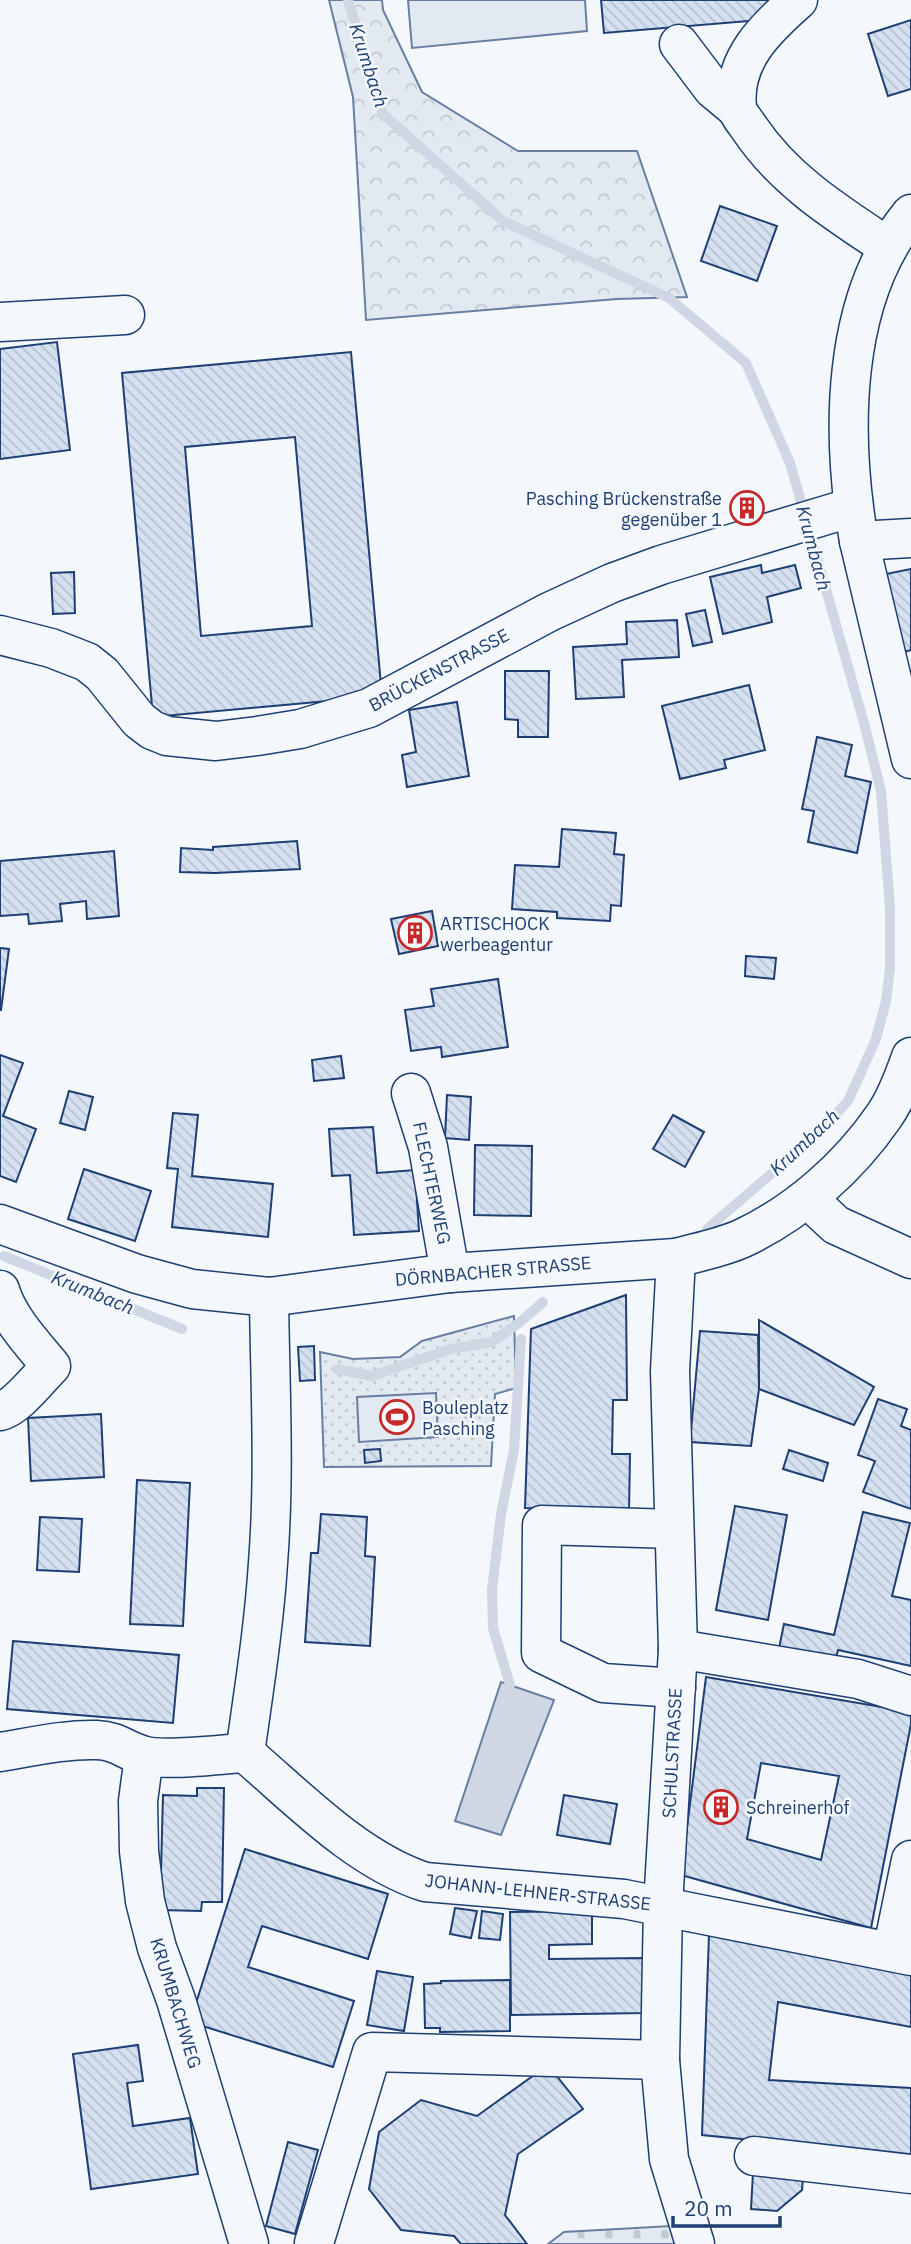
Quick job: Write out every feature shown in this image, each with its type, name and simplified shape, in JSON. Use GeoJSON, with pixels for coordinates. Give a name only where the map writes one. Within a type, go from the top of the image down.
{"type":"FeatureCollection","features":[{"type":"Feature","properties":{"kind":"street"},"geometry":{"type":"LineString","coordinates":[[737,109],[738,79],[752,46],[798,0]]}},
{"type":"Feature","properties":{"kind":"street"},"geometry":{"type":"LineString","coordinates":[[679,44],[713,89],[737,109],[758,140],[789,176],[830,208],[888,247]]}},
{"type":"Feature","properties":{"kind":"street"},"geometry":{"type":"LineString","coordinates":[[911,214],[895,233],[867,292],[851,363],[850,437],[832,522],[911,759]]}},
{"type":"Feature","properties":{"kind":"street"},"geometry":{"type":"LineString","coordinates":[[0,322],[125,315]]}},
{"type":"Feature","properties":{"kind":"street","name":"BRÜCKENSTRASSE"},"geometry":{"type":"LineString","coordinates":[[0,635],[51,648],[87,662],[102,674],[139,720],[152,730],[167,736],[216,741],[300,729],[369,708],[549,612],[612,583],[661,565],[832,522],[911,538]]}},
{"type":"Feature","properties":{"kind":"street","name":"DÖRNBACHER STRASSE"},"geometry":{"type":"LineString","coordinates":[[1,1228],[137,1274],[192,1289],[268,1297],[450,1273],[676,1258],[712,1249],[743,1237],[808,1199],[854,1153],[885,1115],[911,1058]]}},
{"type":"Feature","properties":{"kind":"street","name":"FLECHTERWEG"},"geometry":{"type":"LineString","coordinates":[[411,1093],[428,1147],[450,1273]]}},
{"type":"Feature","properties":{"kind":"street"},"geometry":{"type":"LineString","coordinates":[[808,1199],[836,1226],[911,1259]]}},
{"type":"Feature","properties":{"kind":"street","name":"SCHULSTRASSE"},"geometry":{"type":"LineString","coordinates":[[676,1258],[670,1371],[678,1650],[663,1906],[660,2060],[669,2159],[695,2244]]}},
{"type":"Feature","properties":{"kind":"street"},"geometry":{"type":"LineString","coordinates":[[0,1290],[2,1298],[26,1335],[51,1366],[23,1395],[0,1411]]}},
{"type":"Feature","properties":{"kind":"street"},"geometry":{"type":"LineString","coordinates":[[0,1752],[93,1740],[123,1745],[144,1756],[245,1752],[269,1562],[272,1476],[268,1297]]}},
{"type":"Feature","properties":{"kind":"street"},"geometry":{"type":"LineString","coordinates":[[674,1530],[542,1525],[541,1653],[603,1683],[676,1688]]}},
{"type":"Feature","properties":{"kind":"street"},"geometry":{"type":"LineString","coordinates":[[678,1650],[858,1679],[911,1696]]}},
{"type":"Feature","properties":{"kind":"street","name":"JOHANN-LEHNER-STRASSE"},"geometry":{"type":"LineString","coordinates":[[245,1752],[353,1843],[400,1874],[425,1882],[624,1899],[902,1954]]}},
{"type":"Feature","properties":{"kind":"street","name":"KRUMBACHWEG"},"geometry":{"type":"LineString","coordinates":[[144,1756],[138,1801],[139,1851],[145,1900],[248,2244]]}},
{"type":"Feature","properties":{"kind":"street"},"geometry":{"type":"LineString","coordinates":[[902,1954],[911,1860]]}},
{"type":"Feature","properties":{"kind":"street"},"geometry":{"type":"LineString","coordinates":[[314,2244],[372,2052],[660,2060]]}},
{"type":"Feature","properties":{"kind":"street"},"geometry":{"type":"LineString","coordinates":[[754,2156],[911,2174]]}},
{"type":"Feature","properties":{"kind":"green space"},"geometry":{"type":"Polygon","coordinates":[[[329,0],[382,0],[383,10],[422,92],[518,151],[637,151],[687,297],[617,299],[366,320],[353,97],[329,0]]]}},
{"type":"Feature","properties":{"kind":"green space"},"geometry":{"type":"Polygon","coordinates":[[[408,0],[585,0],[587,31],[412,48],[408,0]]]}},
{"type":"Feature","properties":{"kind":"green space"},"geometry":{"type":"Polygon","coordinates":[[[514,1316],[516,1388],[495,1394],[491,1466],[324,1467],[320,1352],[353,1359],[400,1357],[422,1341],[514,1316]]]}},
{"type":"Feature","properties":{"kind":"green space","name":"Bouleplatz Pasching"},"geometry":{"type":"Polygon","coordinates":[[[436,1393],[438,1437],[359,1442],[357,1397],[436,1393]]]}},
{"type":"Feature","properties":{"kind":"green space"},"geometry":{"type":"Polygon","coordinates":[[[671,2226],[676,2244],[548,2244],[564,2232],[671,2226]]]}},
{"type":"Feature","properties":{"kind":"shaded area"},"geometry":{"type":"Polygon","coordinates":[[[501,1682],[554,1700],[501,1835],[455,1821],[501,1682]]]}},
{"type":"Feature","properties":{"kind":"building"},"geometry":{"type":"Polygon","coordinates":[[[601,0],[772,0],[774,19],[604,33],[601,0]]]}},
{"type":"Feature","properties":{"kind":"building"},"geometry":{"type":"Polygon","coordinates":[[[911,20],[911,89],[888,96],[868,34],[911,20]]]}},
{"type":"Feature","properties":{"kind":"building"},"geometry":{"type":"Polygon","coordinates":[[[720,206],[777,226],[757,281],[701,261],[720,206]]]}},
{"type":"Feature","properties":{"kind":"building"},"geometry":{"type":"Polygon","coordinates":[[[57,342],[70,450],[0,459],[0,349],[57,342]]]}},
{"type":"Feature","properties":{"kind":"building"},"geometry":{"type":"Polygon","coordinates":[[[351,352],[382,696],[153,717],[122,373],[351,352]],[[295,437],[185,447],[201,636],[312,626],[295,437]]]}},
{"type":"Feature","properties":{"kind":"building","name":"Pasching Brückenstraße gegenüber 1"},"geometry":{"type":"Polygon","coordinates":[[[754,498],[758,514],[741,518],[737,501],[754,498]]]}},
{"type":"Feature","properties":{"kind":"building"},"geometry":{"type":"Polygon","coordinates":[[[761,565],[762,573],[795,565],[801,588],[767,597],[772,622],[723,634],[710,577],[761,565]]]}},
{"type":"Feature","properties":{"kind":"building"},"geometry":{"type":"Polygon","coordinates":[[[911,569],[911,650],[904,652],[886,574],[911,569]]]}},
{"type":"Feature","properties":{"kind":"building"},"geometry":{"type":"Polygon","coordinates":[[[74,572],[75,613],[53,614],[51,573],[74,572]]]}},
{"type":"Feature","properties":{"kind":"building"},"geometry":{"type":"Polygon","coordinates":[[[705,610],[712,642],[693,646],[686,614],[705,610]]]}},
{"type":"Feature","properties":{"kind":"building"},"geometry":{"type":"Polygon","coordinates":[[[677,620],[679,657],[622,660],[624,697],[576,699],[573,647],[627,644],[626,622],[677,620]]]}},
{"type":"Feature","properties":{"kind":"building"},"geometry":{"type":"Polygon","coordinates":[[[505,671],[549,671],[548,737],[518,737],[518,720],[505,719],[505,671]]]}},
{"type":"Feature","properties":{"kind":"building"},"geometry":{"type":"Polygon","coordinates":[[[749,685],[765,750],[724,760],[726,768],[680,779],[662,706],[749,685]]]}},
{"type":"Feature","properties":{"kind":"building"},"geometry":{"type":"Polygon","coordinates":[[[457,702],[469,776],[407,787],[402,755],[416,752],[409,710],[457,702]]]}},
{"type":"Feature","properties":{"kind":"building"},"geometry":{"type":"Polygon","coordinates":[[[817,737],[852,745],[845,776],[871,782],[857,853],[808,842],[814,811],[802,809],[817,737]]]}},
{"type":"Feature","properties":{"kind":"building"},"geometry":{"type":"Polygon","coordinates":[[[562,829],[616,833],[614,854],[624,855],[621,906],[611,905],[610,921],[557,918],[557,912],[512,909],[515,865],[559,867],[562,829]]]}},
{"type":"Feature","properties":{"kind":"building"},"geometry":{"type":"Polygon","coordinates":[[[297,841],[300,869],[180,872],[181,848],[213,850],[213,847],[297,841]]]}},
{"type":"Feature","properties":{"kind":"building"},"geometry":{"type":"Polygon","coordinates":[[[114,851],[119,916],[87,919],[86,901],[60,904],[62,921],[29,924],[28,914],[0,916],[0,861],[114,851]]]}},
{"type":"Feature","properties":{"kind":"building","name":"ARTISCHOCK werbeagentur"},"geometry":{"type":"Polygon","coordinates":[[[432,911],[438,946],[399,954],[391,919],[432,911]]]}},
{"type":"Feature","properties":{"kind":"building"},"geometry":{"type":"Polygon","coordinates":[[[0,948],[9,949],[1,1010],[0,1010],[0,948]]]}},
{"type":"Feature","properties":{"kind":"building"},"geometry":{"type":"Polygon","coordinates":[[[746,956],[776,958],[774,979],[745,976],[746,956]]]}},
{"type":"Feature","properties":{"kind":"building"},"geometry":{"type":"Polygon","coordinates":[[[498,979],[508,1047],[442,1057],[441,1047],[411,1051],[405,1010],[434,1006],[431,989],[498,979]]]}},
{"type":"Feature","properties":{"kind":"building"},"geometry":{"type":"Polygon","coordinates":[[[0,1055],[23,1063],[3,1116],[36,1129],[16,1182],[0,1176],[0,1055]]]}},
{"type":"Feature","properties":{"kind":"building"},"geometry":{"type":"Polygon","coordinates":[[[341,1056],[344,1078],[314,1081],[312,1060],[341,1056]]]}},
{"type":"Feature","properties":{"kind":"building"},"geometry":{"type":"Polygon","coordinates":[[[69,1091],[93,1097],[85,1130],[60,1123],[69,1091]]]}},
{"type":"Feature","properties":{"kind":"building"},"geometry":{"type":"Polygon","coordinates":[[[447,1095],[471,1097],[469,1140],[445,1138],[447,1095]]]}},
{"type":"Feature","properties":{"kind":"building"},"geometry":{"type":"Polygon","coordinates":[[[173,1113],[198,1115],[192,1176],[273,1184],[268,1237],[172,1227],[178,1169],[167,1168],[173,1113]]]}},
{"type":"Feature","properties":{"kind":"building"},"geometry":{"type":"Polygon","coordinates":[[[673,1115],[704,1132],[685,1167],[653,1149],[673,1115]]]}},
{"type":"Feature","properties":{"kind":"building"},"geometry":{"type":"Polygon","coordinates":[[[373,1127],[377,1173],[415,1170],[419,1231],[354,1235],[350,1175],[332,1176],[329,1129],[373,1127]]]}},
{"type":"Feature","properties":{"kind":"building"},"geometry":{"type":"Polygon","coordinates":[[[475,1145],[532,1146],[531,1216],[474,1215],[475,1145]]]}},
{"type":"Feature","properties":{"kind":"building"},"geometry":{"type":"Polygon","coordinates":[[[84,1169],[151,1191],[135,1241],[68,1219],[84,1169]]]}},
{"type":"Feature","properties":{"kind":"building"},"geometry":{"type":"Polygon","coordinates":[[[626,1295],[627,1400],[613,1400],[612,1454],[630,1454],[629,1512],[525,1508],[531,1329],[626,1295]]]}},
{"type":"Feature","properties":{"kind":"building"},"geometry":{"type":"Polygon","coordinates":[[[759,1320],[874,1387],[854,1425],[759,1389],[759,1320]]]}},
{"type":"Feature","properties":{"kind":"building"},"geometry":{"type":"Polygon","coordinates":[[[700,1331],[758,1335],[759,1389],[751,1446],[690,1442],[700,1331]]]}},
{"type":"Feature","properties":{"kind":"building"},"geometry":{"type":"Polygon","coordinates":[[[314,1346],[315,1380],[300,1381],[298,1347],[314,1346]]]}},
{"type":"Feature","properties":{"kind":"building"},"geometry":{"type":"Polygon","coordinates":[[[878,1399],[907,1409],[901,1426],[911,1430],[911,1509],[863,1492],[875,1461],[858,1455],[878,1399]]]}},
{"type":"Feature","properties":{"kind":"building"},"geometry":{"type":"Polygon","coordinates":[[[101,1414],[104,1477],[31,1481],[28,1418],[101,1414]]]}},
{"type":"Feature","properties":{"kind":"building"},"geometry":{"type":"Polygon","coordinates":[[[380,1449],[381,1461],[365,1463],[364,1450],[380,1449]]]}},
{"type":"Feature","properties":{"kind":"building"},"geometry":{"type":"Polygon","coordinates":[[[789,1450],[828,1463],[823,1481],[783,1469],[789,1450]]]}},
{"type":"Feature","properties":{"kind":"building"},"geometry":{"type":"Polygon","coordinates":[[[137,1480],[190,1483],[183,1626],[130,1624],[137,1480]]]}},
{"type":"Feature","properties":{"kind":"building"},"geometry":{"type":"Polygon","coordinates":[[[735,1506],[787,1515],[768,1620],[716,1610],[735,1506]]]}},
{"type":"Feature","properties":{"kind":"building"},"geometry":{"type":"Polygon","coordinates":[[[863,1512],[910,1523],[892,1596],[911,1600],[911,1666],[838,1650],[834,1665],[778,1653],[784,1624],[834,1635],[863,1512]]]}},
{"type":"Feature","properties":{"kind":"building"},"geometry":{"type":"Polygon","coordinates":[[[321,1514],[367,1517],[365,1556],[375,1557],[370,1646],[305,1642],[311,1553],[318,1553],[321,1514]]]}},
{"type":"Feature","properties":{"kind":"building"},"geometry":{"type":"Polygon","coordinates":[[[40,1517],[82,1519],[79,1572],[37,1570],[40,1517]]]}},
{"type":"Feature","properties":{"kind":"building"},"geometry":{"type":"Polygon","coordinates":[[[13,1641],[179,1655],[173,1723],[7,1709],[13,1641]]]}},
{"type":"Feature","properties":{"kind":"building","name":"Schreinerhof"},"geometry":{"type":"Polygon","coordinates":[[[706,1677],[911,1712],[911,1724],[871,1928],[681,1875],[706,1677]],[[761,1763],[747,1839],[821,1860],[839,1776],[761,1763]]]}},
{"type":"Feature","properties":{"kind":"building"},"geometry":{"type":"Polygon","coordinates":[[[197,1788],[224,1788],[222,1902],[202,1902],[201,1911],[160,1910],[163,1795],[197,1796],[197,1788]]]}},
{"type":"Feature","properties":{"kind":"building"},"geometry":{"type":"Polygon","coordinates":[[[564,1795],[617,1804],[610,1844],[557,1835],[564,1795]]]}},
{"type":"Feature","properties":{"kind":"building"},"geometry":{"type":"Polygon","coordinates":[[[245,1849],[388,1894],[368,1959],[262,1926],[248,1967],[354,2001],[333,2067],[190,2022],[245,1849]]]}},
{"type":"Feature","properties":{"kind":"building"},"geometry":{"type":"Polygon","coordinates":[[[455,1908],[477,1911],[471,1938],[450,1934],[455,1908]]]}},
{"type":"Feature","properties":{"kind":"building"},"geometry":{"type":"Polygon","coordinates":[[[482,1911],[503,1914],[500,1940],[479,1938],[482,1911]]]}},
{"type":"Feature","properties":{"kind":"building"},"geometry":{"type":"Polygon","coordinates":[[[592,1911],[592,1944],[549,1945],[549,1959],[646,1958],[647,2013],[511,2015],[510,1912],[592,1911]]]}},
{"type":"Feature","properties":{"kind":"building"},"geometry":{"type":"Polygon","coordinates":[[[709,1934],[911,1968],[911,2027],[778,2002],[769,2080],[911,2088],[911,2156],[702,2135],[709,1934]]]}},
{"type":"Feature","properties":{"kind":"building"},"geometry":{"type":"Polygon","coordinates":[[[377,1971],[413,1977],[404,2031],[367,2025],[377,1971]]]}},
{"type":"Feature","properties":{"kind":"building"},"geometry":{"type":"Polygon","coordinates":[[[510,1980],[510,2031],[440,2032],[440,2028],[425,2028],[424,1984],[441,1981],[510,1980]]]}},
{"type":"Feature","properties":{"kind":"building"},"geometry":{"type":"Polygon","coordinates":[[[138,2045],[143,2081],[127,2083],[133,2126],[190,2118],[198,2174],[91,2189],[73,2054],[138,2045]]]}},
{"type":"Feature","properties":{"kind":"building"},"geometry":{"type":"Polygon","coordinates":[[[548,2065],[583,2109],[518,2154],[505,2215],[527,2244],[461,2244],[454,2236],[401,2230],[369,2189],[379,2132],[421,2100],[477,2116],[548,2065]]]}},
{"type":"Feature","properties":{"kind":"building"},"geometry":{"type":"Polygon","coordinates":[[[288,2142],[318,2150],[295,2234],[266,2226],[288,2142]]]}},
{"type":"Feature","properties":{"kind":"building"},"geometry":{"type":"Polygon","coordinates":[[[753,2173],[803,2177],[802,2190],[777,2211],[751,2209],[753,2173]]]}},
{"type":"Feature","properties":{"kind":"waterway","name":"Krumbach"},"geometry":{"type":"LineString","coordinates":[[348,0],[383,114],[503,221],[669,298],[746,363],[790,463],[881,791],[890,908],[890,968],[886,1001],[876,1039],[848,1101],[821,1131],[707,1229]]}},
{"type":"Feature","properties":{"kind":"waterway","name":"Krumbach"},"geometry":{"type":"LineString","coordinates":[[4,1256],[182,1329]]}},
{"type":"Feature","properties":{"kind":"waterway","name":"Krumbach"},"geometry":{"type":"LineString","coordinates":[[337,1369],[372,1376],[451,1349],[492,1342],[543,1302]]}},
{"type":"Feature","properties":{"kind":"waterway"},"geometry":{"type":"LineString","coordinates":[[510,1685],[493,1628],[492,1590],[501,1514],[514,1450],[521,1339]]}},
{"type":"Feature","properties":{"kind":"place","name":"Pasching Brückenstraße gegenüber 1"},"geometry":{"type":"Point","coordinates":[747,508]}},
{"type":"Feature","properties":{"kind":"place","name":"ARTISCHOCK werbeagentur"},"geometry":{"type":"Point","coordinates":[415,933]}},
{"type":"Feature","properties":{"kind":"place","name":"Bouleplatz Pasching"},"geometry":{"type":"Point","coordinates":[397,1417]}},
{"type":"Feature","properties":{"kind":"place","name":"Schreinerhof"},"geometry":{"type":"Point","coordinates":[721,1807]}}]}
